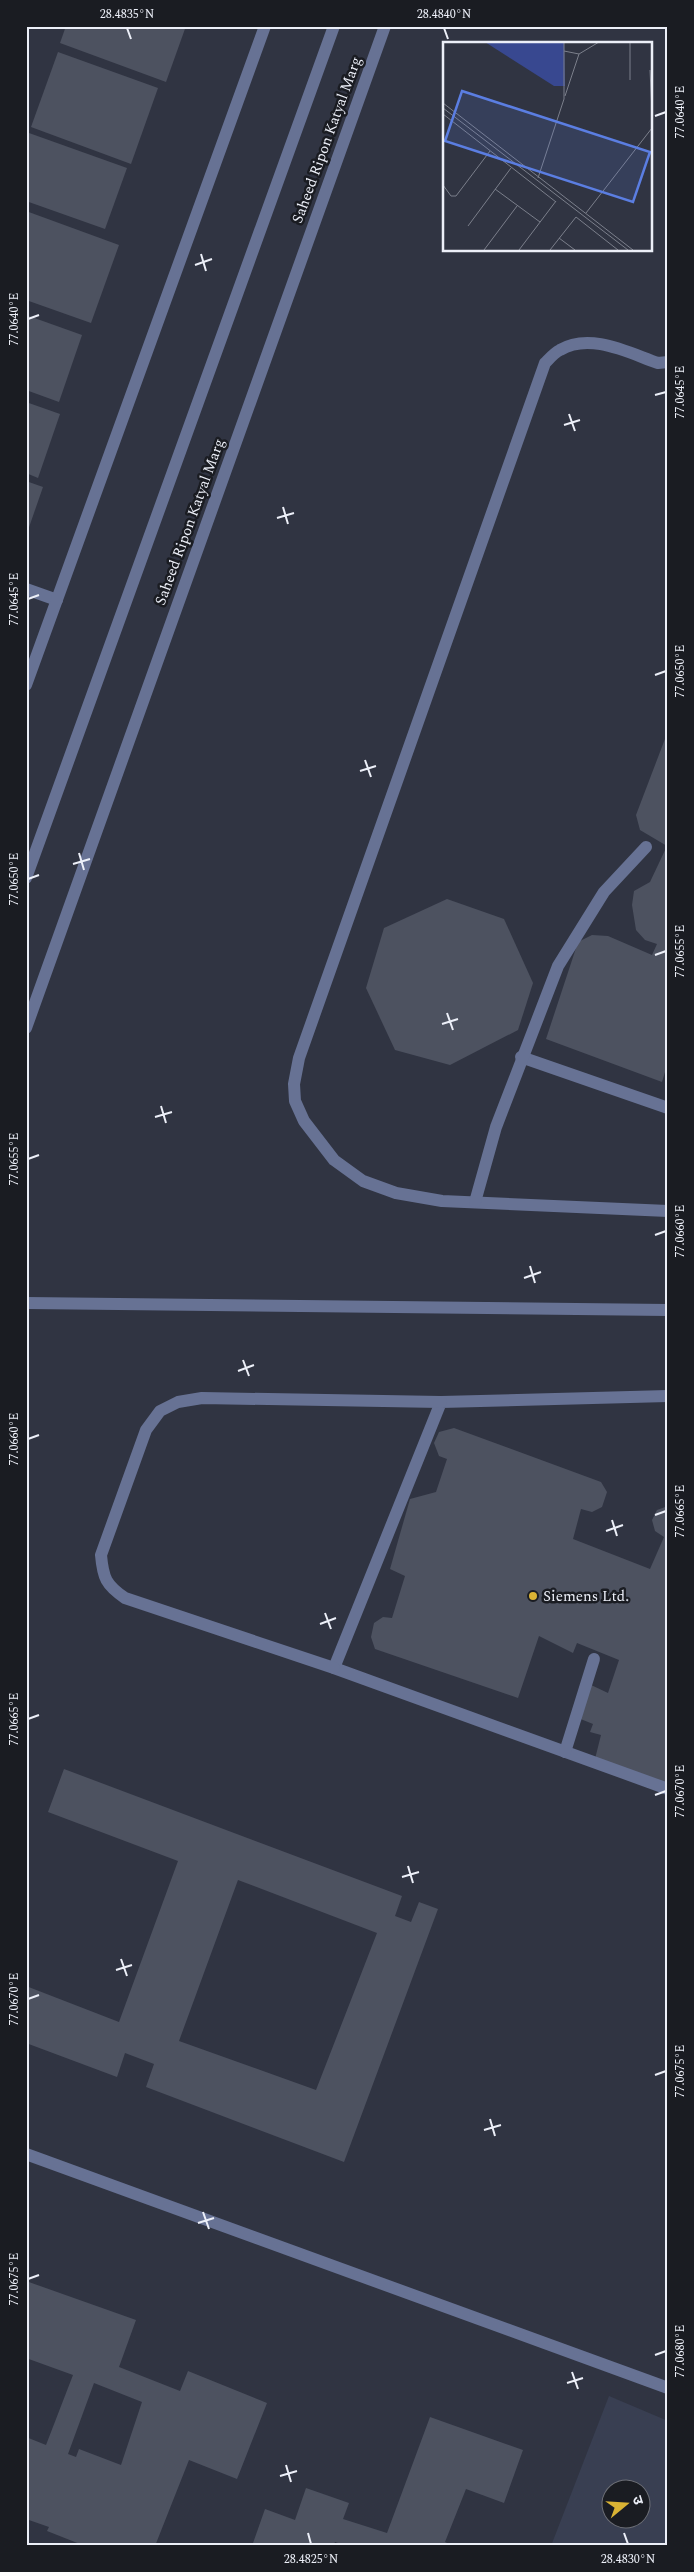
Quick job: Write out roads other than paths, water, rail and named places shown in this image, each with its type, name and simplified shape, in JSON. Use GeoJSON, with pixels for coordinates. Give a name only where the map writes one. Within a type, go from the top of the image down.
{"type":"FeatureCollection","features":[{"type":"Feature","properties":{"kind":"street"},"geometry":{"type":"LineString","coordinates":[[26,685],[265,26]]}},
{"type":"Feature","properties":{"kind":"street"},"geometry":{"type":"LineString","coordinates":[[26,878],[334,26]]}},
{"type":"Feature","properties":{"kind":"street","name":"Saheed Ripon Katyal Marg"},"geometry":{"type":"LineString","coordinates":[[26,1028],[385,26]]}},
{"type":"Feature","properties":{"kind":"street"},"geometry":{"type":"LineString","coordinates":[[668,362],[658,364],[601,344],[575,344],[560,350],[545,363],[299,1058],[294,1084],[295,1101],[304,1121],[334,1160],[363,1181],[396,1193],[442,1200],[668,1211]]}},
{"type":"Feature","properties":{"kind":"street"},"geometry":{"type":"LineString","coordinates":[[26,589],[57,600]]}},
{"type":"Feature","properties":{"kind":"street"},"geometry":{"type":"LineString","coordinates":[[475,1202],[496,1127],[521,1057],[558,966],[604,892],[646,847]]}},
{"type":"Feature","properties":{"kind":"street"},"geometry":{"type":"LineString","coordinates":[[521,1057],[668,1108]]}},
{"type":"Feature","properties":{"kind":"street"},"geometry":{"type":"LineString","coordinates":[[26,1303],[668,1310]]}},
{"type":"Feature","properties":{"kind":"street"},"geometry":{"type":"LineString","coordinates":[[668,1396],[441,1402],[202,1398],[178,1402],[160,1412],[146,1430],[101,1555],[102,1572],[109,1587],[125,1598],[334,1668],[668,1789]]}},
{"type":"Feature","properties":{"kind":"street"},"geometry":{"type":"LineString","coordinates":[[334,1668],[441,1402]]}},
{"type":"Feature","properties":{"kind":"street"},"geometry":{"type":"LineString","coordinates":[[565,1752],[594,1659]]}},
{"type":"Feature","properties":{"kind":"street"},"geometry":{"type":"LineString","coordinates":[[26,2154],[668,2388]]}},
{"type":"Feature","properties":{"kind":"place","name":"Siemens Ltd."},"geometry":{"type":"Point","coordinates":[533,1596]}}]}
